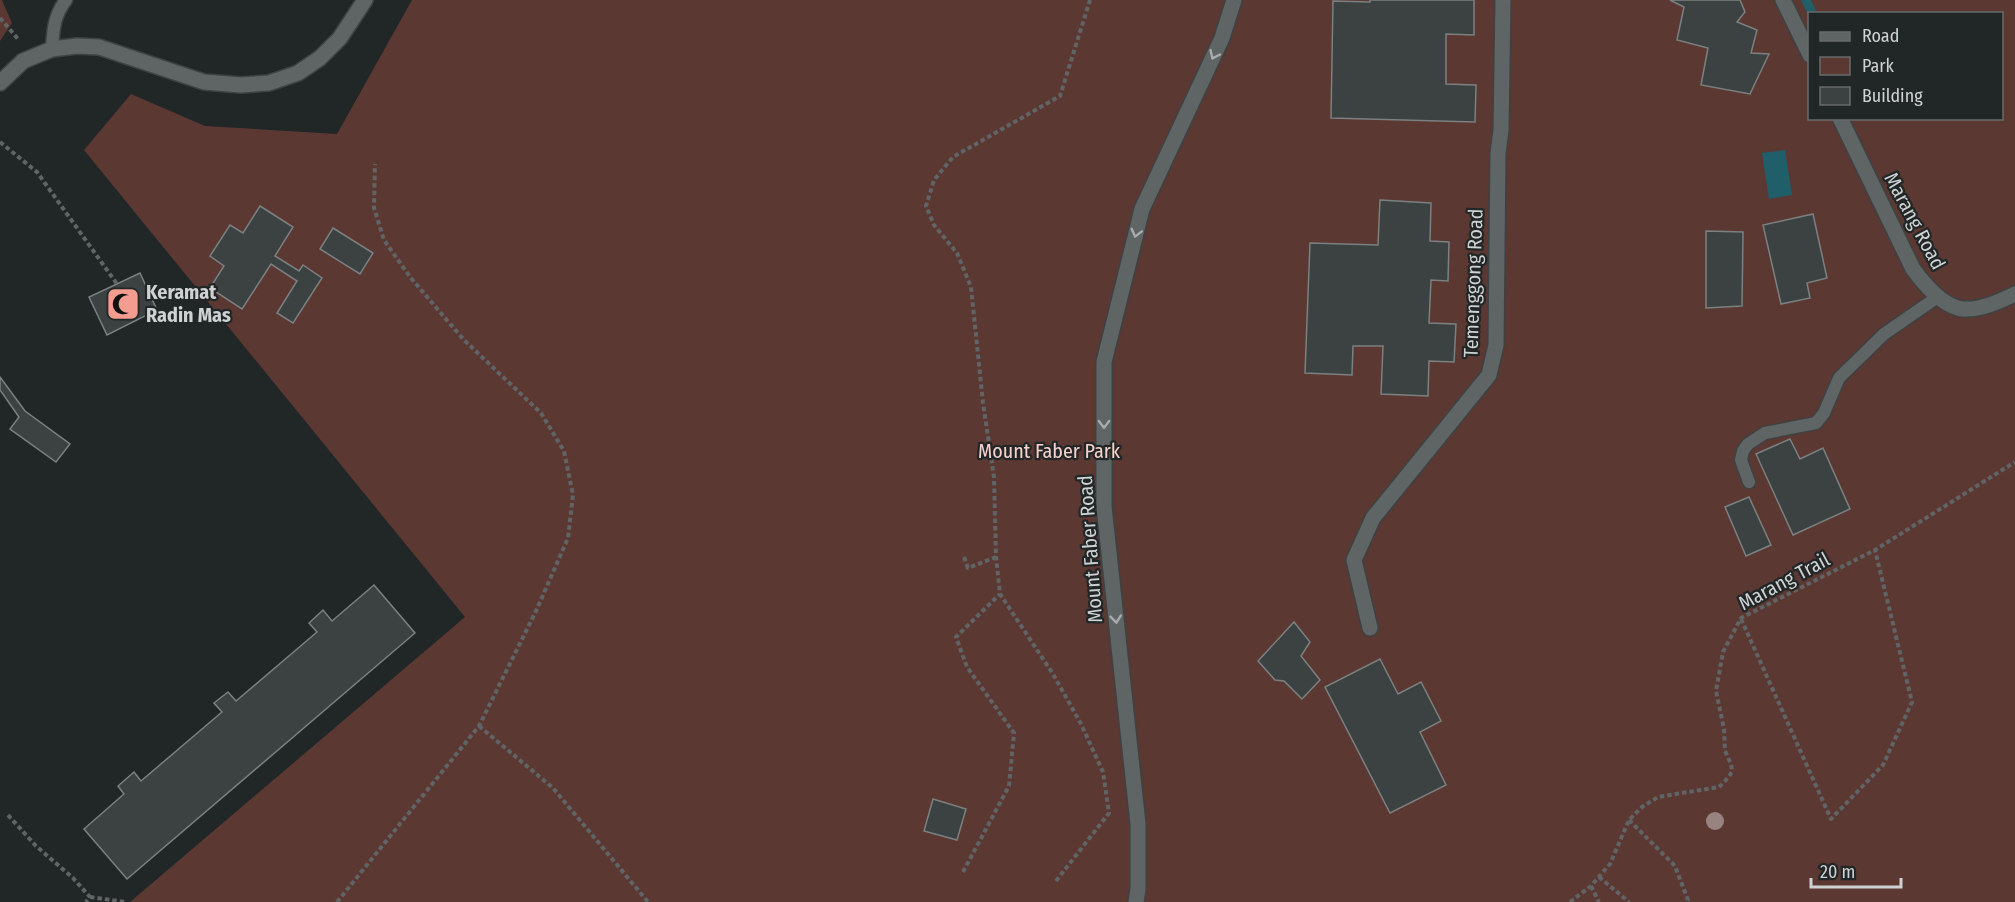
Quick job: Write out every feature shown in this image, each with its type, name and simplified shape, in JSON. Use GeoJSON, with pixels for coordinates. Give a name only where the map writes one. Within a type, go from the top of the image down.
{"type":"FeatureCollection","features":[{"type":"Feature","properties":{"kind":"street"},"geometry":{"type":"LineString","coordinates":[[0,83],[24,61],[52,50],[76,46],[99,47],[204,82],[241,85],[269,83],[298,73],[320,58],[340,38],[365,0]]}},
{"type":"Feature","properties":{"kind":"street","name":"Mount Faber Road"},"geometry":{"type":"LineString","coordinates":[[1136,902],[1138,824],[1104,506],[1104,363],[1142,209],[1222,38],[1234,0]]}},
{"type":"Feature","properties":{"kind":"street","name":"Temenggong Road"},"geometry":{"type":"LineString","coordinates":[[1370,628],[1354,560],[1373,518],[1489,375],[1496,345],[1498,153],[1503,0]]}},
{"type":"Feature","properties":{"kind":"street"},"geometry":{"type":"LineString","coordinates":[[1783,0],[1808,53]]}},
{"type":"Feature","properties":{"kind":"street","name":"Marang Road"},"geometry":{"type":"LineString","coordinates":[[1841,120],[1913,269],[1924,285],[1944,301],[1963,309],[1990,304],[2015,294]]}},
{"type":"Feature","properties":{"kind":"lane"},"geometry":{"type":"LineString","coordinates":[[52,50],[53,27],[66,0]]}},
{"type":"Feature","properties":{"kind":"lane"},"geometry":{"type":"LineString","coordinates":[[1749,482],[1741,460],[1748,444],[1766,433],[1816,423],[1824,413],[1839,378],[1884,334],[1939,296]]}},
{"type":"Feature","properties":{"kind":"path"},"geometry":{"type":"LineString","coordinates":[[1056,881],[1108,813],[1103,772],[1081,724],[1053,674],[1000,594],[996,557],[994,477],[982,404],[971,287],[957,253],[934,225],[926,206],[934,180],[953,157],[1060,96],[1090,0]]}},
{"type":"Feature","properties":{"kind":"path"},"geometry":{"type":"LineString","coordinates":[[0,18],[18,39]]}},
{"type":"Feature","properties":{"kind":"path"},"geometry":{"type":"LineString","coordinates":[[0,142],[37,172],[117,284]]}},
{"type":"Feature","properties":{"kind":"path"},"geometry":{"type":"LineString","coordinates":[[337,902],[479,726],[536,611],[568,538],[573,495],[564,451],[542,413],[464,340],[410,277],[384,240],[374,208],[375,164]]}},
{"type":"Feature","properties":{"kind":"path","name":"Marang Trail"},"geometry":{"type":"LineString","coordinates":[[1570,902],[1591,886],[1610,864],[1629,820],[1642,807],[1658,797],[1719,788],[1729,777],[1732,771],[1731,764],[1725,751],[1724,729],[1716,691],[1723,652],[1741,618],[1875,550],[2015,462]]}},
{"type":"Feature","properties":{"kind":"path"},"geometry":{"type":"LineString","coordinates":[[1741,618],[1831,819],[1883,765],[1912,702],[1875,550]]}},
{"type":"Feature","properties":{"kind":"path"},"geometry":{"type":"LineString","coordinates":[[964,557],[968,568],[996,557]]}},
{"type":"Feature","properties":{"kind":"path"},"geometry":{"type":"LineString","coordinates":[[963,872],[1009,786],[1014,733],[968,667],[956,637],[1000,594]]}},
{"type":"Feature","properties":{"kind":"path"},"geometry":{"type":"LineString","coordinates":[[479,726],[554,788],[648,902]]}},
{"type":"Feature","properties":{"kind":"path"},"geometry":{"type":"LineString","coordinates":[[8,815],[36,846],[55,861],[90,897],[125,902]]}},
{"type":"Feature","properties":{"kind":"path"},"geometry":{"type":"LineString","coordinates":[[1629,820],[1674,866],[1687,902]]}},
{"type":"Feature","properties":{"kind":"path"},"geometry":{"type":"LineString","coordinates":[[1599,877],[1629,902]]}},
{"type":"Feature","properties":{"kind":"path"},"geometry":{"type":"LineString","coordinates":[[1591,886],[1599,902]]}},
{"type":"Feature","properties":{"kind":"path"},"geometry":{"type":"LineString","coordinates":[[86,902],[90,897]]}},
{"type":"Feature","properties":{"kind":"green space"},"geometry":{"type":"Polygon","coordinates":[[[0,0],[12,23],[0,41],[0,0]]]}},
{"type":"Feature","properties":{"kind":"green space","name":"Mount Faber Park"},"geometry":{"type":"Polygon","coordinates":[[[412,0],[2015,0],[2015,902],[130,902],[465,617],[84,150],[131,94],[205,126],[337,134],[412,0]]]}},
{"type":"Feature","properties":{"kind":"water"},"geometry":{"type":"Polygon","coordinates":[[[1785,150],[1792,195],[1769,199],[1762,153],[1785,150]]]}},
{"type":"Feature","properties":{"kind":"building"},"geometry":{"type":"Polygon","coordinates":[[[1370,0],[1474,0],[1474,35],[1446,34],[1446,84],[1476,85],[1475,122],[1331,118],[1333,1],[1370,2],[1370,0]]]}},
{"type":"Feature","properties":{"kind":"building"},"geometry":{"type":"Polygon","coordinates":[[[1670,0],[1740,0],[1745,12],[1737,22],[1757,30],[1751,53],[1769,54],[1750,94],[1701,85],[1708,48],[1677,40],[1684,7],[1670,0]]]}},
{"type":"Feature","properties":{"kind":"building"},"geometry":{"type":"Polygon","coordinates":[[[1380,200],[1431,203],[1430,241],[1449,242],[1448,281],[1431,280],[1429,323],[1456,324],[1454,362],[1429,361],[1428,396],[1381,394],[1383,346],[1353,346],[1352,375],[1305,373],[1310,243],[1378,245],[1380,200]]]}},
{"type":"Feature","properties":{"kind":"building"},"geometry":{"type":"Polygon","coordinates":[[[260,206],[293,227],[275,256],[299,271],[303,265],[322,278],[293,323],[277,313],[297,281],[271,264],[242,309],[210,288],[224,266],[210,256],[230,225],[243,233],[260,206]]]}},
{"type":"Feature","properties":{"kind":"building"},"geometry":{"type":"Polygon","coordinates":[[[1813,214],[1827,278],[1807,283],[1810,298],[1781,304],[1763,225],[1813,214]]]}},
{"type":"Feature","properties":{"kind":"building"},"geometry":{"type":"Polygon","coordinates":[[[333,228],[373,253],[360,274],[320,249],[333,228]]]}},
{"type":"Feature","properties":{"kind":"building"},"geometry":{"type":"Polygon","coordinates":[[[1706,231],[1743,232],[1742,306],[1706,308],[1706,231]]]}},
{"type":"Feature","properties":{"kind":"building","name":"Keramat Radin Mas"},"geometry":{"type":"Polygon","coordinates":[[[140,273],[157,310],[107,335],[89,297],[140,273]]]}},
{"type":"Feature","properties":{"kind":"building"},"geometry":{"type":"Polygon","coordinates":[[[0,377],[25,411],[70,444],[56,462],[10,429],[19,417],[0,390],[0,377]]]}},
{"type":"Feature","properties":{"kind":"building"},"geometry":{"type":"Polygon","coordinates":[[[1790,439],[1800,459],[1823,448],[1850,509],[1793,535],[1756,454],[1790,439]]]}},
{"type":"Feature","properties":{"kind":"building"},"geometry":{"type":"Polygon","coordinates":[[[1749,497],[1771,545],[1746,556],[1725,507],[1749,497]]]}},
{"type":"Feature","properties":{"kind":"building"},"geometry":{"type":"Polygon","coordinates":[[[374,585],[415,633],[127,879],[84,829],[124,794],[118,786],[134,772],[141,781],[222,712],[214,703],[228,692],[236,701],[317,632],[309,623],[323,610],[332,621],[374,585]]]}},
{"type":"Feature","properties":{"kind":"building"},"geometry":{"type":"Polygon","coordinates":[[[1294,622],[1310,642],[1301,656],[1320,680],[1302,699],[1284,681],[1275,680],[1258,661],[1294,622]]]}},
{"type":"Feature","properties":{"kind":"building"},"geometry":{"type":"Polygon","coordinates":[[[1380,659],[1398,694],[1421,682],[1441,721],[1420,732],[1446,785],[1390,813],[1325,687],[1380,659]]]}},
{"type":"Feature","properties":{"kind":"building"},"geometry":{"type":"Polygon","coordinates":[[[933,799],[966,809],[957,840],[924,831],[933,799]]]}},
{"type":"Feature","properties":{"kind":"waterway"},"geometry":{"type":"LineString","coordinates":[[1806,0],[1812,12]]}},
{"type":"Feature","properties":{"kind":"place","name":"Keramat Radin Mas"},"geometry":{"type":"Point","coordinates":[123,304]}}]}
